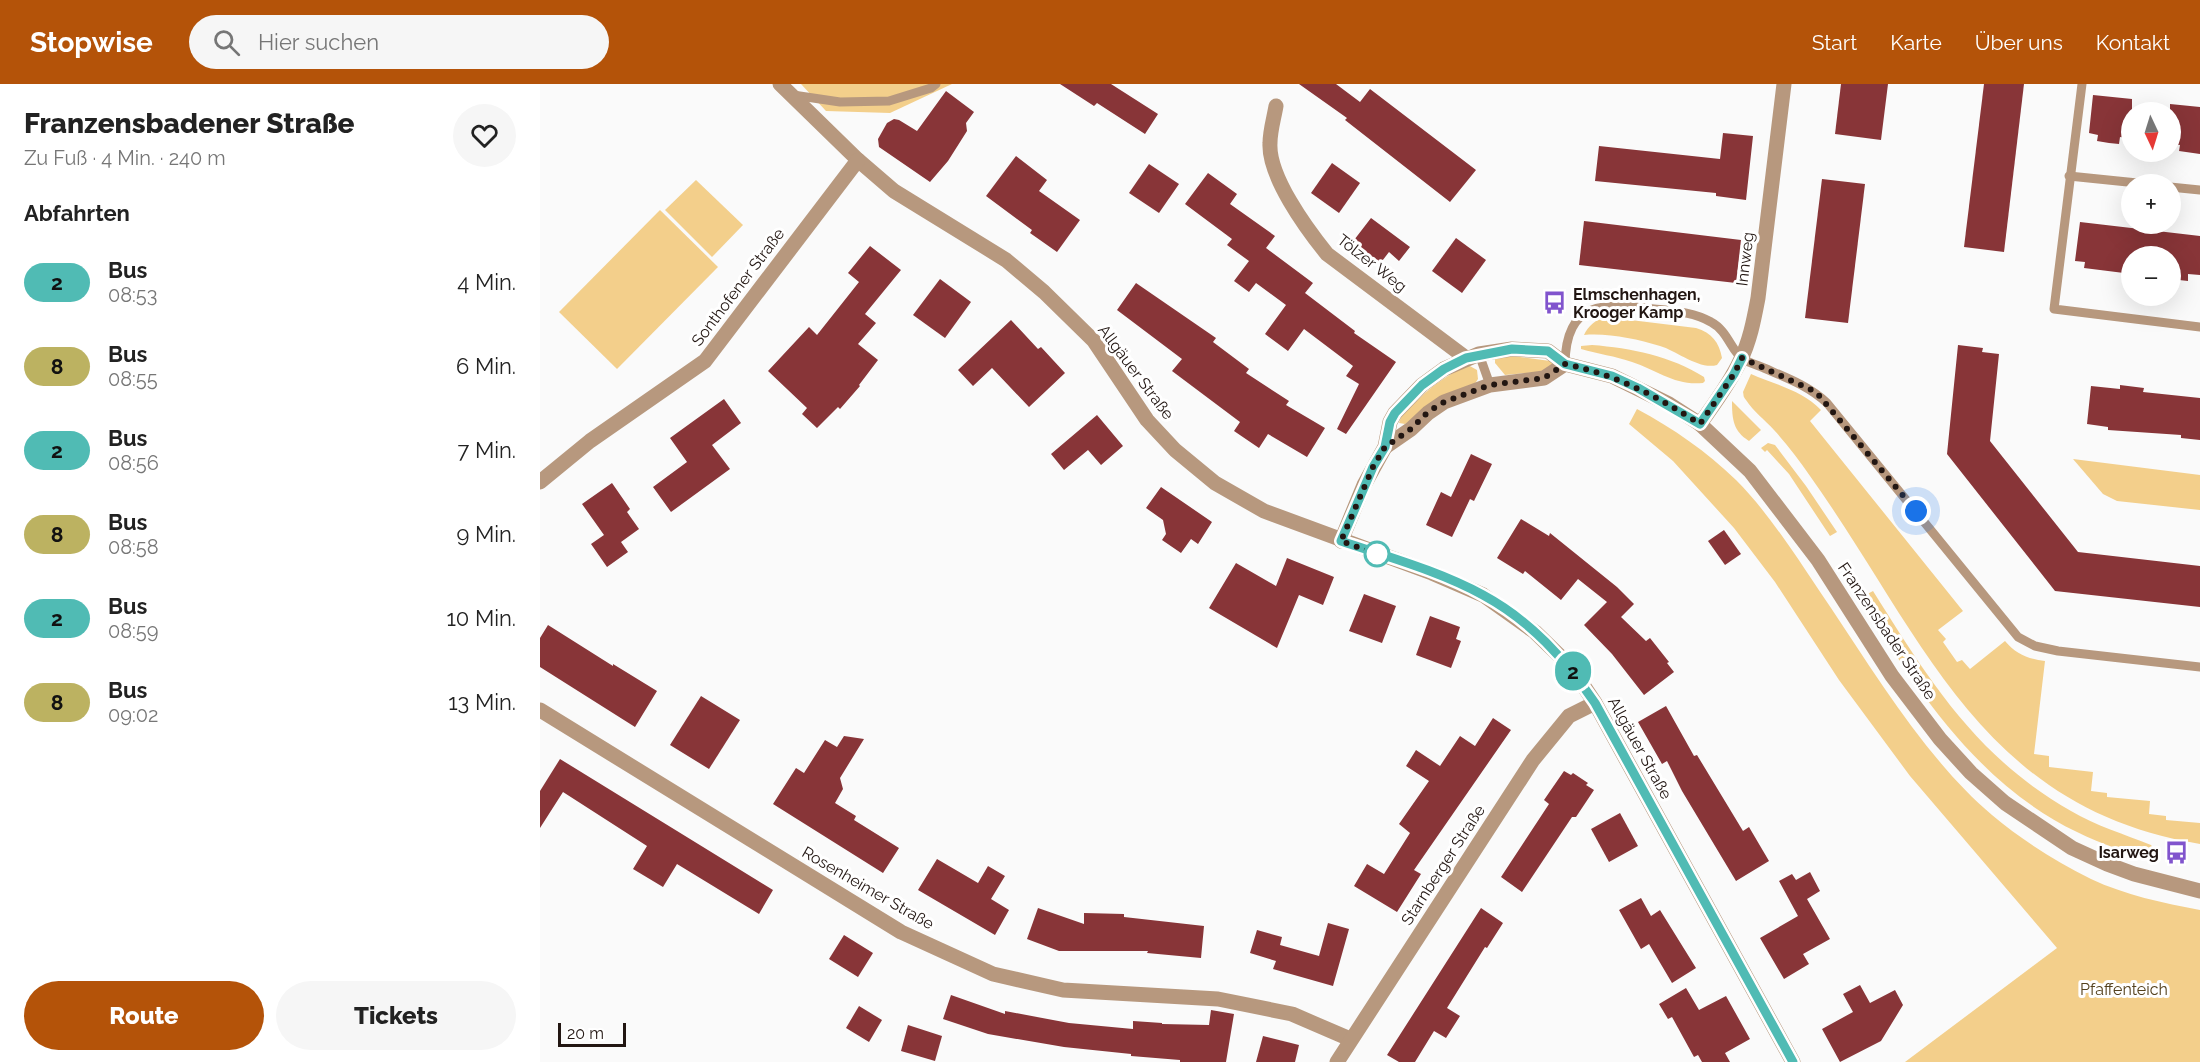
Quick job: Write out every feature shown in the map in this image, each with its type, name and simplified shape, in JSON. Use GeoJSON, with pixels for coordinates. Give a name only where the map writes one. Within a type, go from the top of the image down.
{"type":"FeatureCollection","features":[{"type":"Feature","properties":{"kind":"street","name":"Innweg"},"geometry":{"type":"LineString","coordinates":[[1700,424],[1734,374],[1752,329],[1758,298],[1784,84]]}},
{"type":"Feature","properties":{"kind":"street"},"geometry":{"type":"LineString","coordinates":[[784,89],[858,160]]}},
{"type":"Feature","properties":{"kind":"street","name":"Tölzer Weg"},"geometry":{"type":"LineString","coordinates":[[1276,106],[1270,144],[1274,171],[1309,231],[1327,254],[1473,356]]}},
{"type":"Feature","properties":{"kind":"street","name":"Sonthofener Straße"},"geometry":{"type":"LineString","coordinates":[[540,482],[590,441],[705,361],[858,160]]}},
{"type":"Feature","properties":{"kind":"street","name":"Allgäuer Straße"},"geometry":{"type":"LineString","coordinates":[[858,160],[894,191],[1006,260],[1044,292],[1094,341],[1147,420],[1175,450],[1225,489],[1264,511],[1432,573],[1483,595],[1535,632],[1570,667],[1595,703],[1793,1062]]}},
{"type":"Feature","properties":{"kind":"street","name":"Franzensbader Straße"},"geometry":{"type":"LineString","coordinates":[[1341,541],[1373,467],[1385,447],[1390,422],[1407,399],[1444,369],[1473,356],[1512,349],[1548,351],[1565,364],[1612,376],[1669,404],[1700,424],[1750,471],[1818,560],[1892,676],[1940,739],[1971,773],[2005,803],[2072,848],[2134,874],[2200,891]]}},
{"type":"Feature","properties":{"kind":"street","name":"Franzensbader Straße"},"geometry":{"type":"LineString","coordinates":[[1385,447],[1444,402],[1490,385],[1544,378],[1565,364]]}},
{"type":"Feature","properties":{"kind":"street","name":"Starnberger Straße"},"geometry":{"type":"LineString","coordinates":[[1337,1062],[1533,760],[1569,716],[1595,703]]}},
{"type":"Feature","properties":{"kind":"street","name":"Rosenheimer Straße"},"geometry":{"type":"LineString","coordinates":[[540,710],[901,932],[993,974],[1063,990],[1218,999],[1292,1014],[1350,1039]]}},
{"type":"Feature","properties":{"kind":"lane"},"geometry":{"type":"LineString","coordinates":[[784,89],[840,102],[889,101],[931,88],[936,84]]}},
{"type":"Feature","properties":{"kind":"lane"},"geometry":{"type":"LineString","coordinates":[[2082,84],[2054,309],[2200,327]]}},
{"type":"Feature","properties":{"kind":"lane"},"geometry":{"type":"LineString","coordinates":[[2069,176],[2121,181]]}},
{"type":"Feature","properties":{"kind":"lane"},"geometry":{"type":"LineString","coordinates":[[2181,188],[2200,190]]}},
{"type":"Feature","properties":{"kind":"lane"},"geometry":{"type":"LineString","coordinates":[[1565,364],[1567,340],[1577,321],[1587,311],[1601,305],[1698,315],[1723,330],[1742,358],[1802,384],[1816,392],[1827,403],[2018,637],[2035,646],[2058,651],[2200,667]]}},
{"type":"Feature","properties":{"kind":"lane"},"geometry":{"type":"LineString","coordinates":[[1473,356],[1490,385]]}},
{"type":"Feature","properties":{"kind":"green space"},"geometry":{"type":"Polygon","coordinates":[[[801,84],[952,84],[890,113],[826,111],[801,84]]]}},
{"type":"Feature","properties":{"kind":"green space"},"geometry":{"type":"Polygon","coordinates":[[[696,180],[743,225],[712,257],[665,210],[696,180]]]}},
{"type":"Feature","properties":{"kind":"green space"},"geometry":{"type":"Polygon","coordinates":[[[660,210],[718,267],[617,369],[559,312],[660,210]]]}},
{"type":"Feature","properties":{"kind":"green space"},"geometry":{"type":"Polygon","coordinates":[[[1606,317],[1696,328],[1714,339],[1722,358],[1717,365],[1703,365],[1667,348],[1642,341],[1613,336],[1584,335],[1593,323],[1606,317]]]}},
{"type":"Feature","properties":{"kind":"green space"},"geometry":{"type":"Polygon","coordinates":[[[1581,346],[1621,348],[1664,358],[1704,377],[1705,381],[1703,383],[1684,382],[1626,360],[1581,349],[1581,346]]]}},
{"type":"Feature","properties":{"kind":"green space"},"geometry":{"type":"Polygon","coordinates":[[[1512,356],[1558,362],[1560,370],[1505,375],[1495,363],[1495,359],[1512,356]]]}},
{"type":"Feature","properties":{"kind":"green space"},"geometry":{"type":"Polygon","coordinates":[[[1468,365],[1477,370],[1478,379],[1474,385],[1405,424],[1399,423],[1401,417],[1432,387],[1468,365]]]}},
{"type":"Feature","properties":{"kind":"green space"},"geometry":{"type":"Polygon","coordinates":[[[1751,374],[1797,393],[1821,410],[1810,421],[1963,611],[1938,630],[1946,639],[1943,642],[1957,662],[1962,660],[1970,669],[2005,641],[2023,655],[2045,661],[2034,754],[2049,756],[2049,767],[2093,772],[2091,791],[2107,793],[2107,797],[2150,801],[2149,814],[2166,816],[2166,820],[2200,823],[2200,844],[2125,824],[2062,794],[2010,754],[1965,707],[1925,653],[1806,470],[1784,441],[1745,399],[1743,392],[1751,374]]]}},
{"type":"Feature","properties":{"kind":"green space"},"geometry":{"type":"Polygon","coordinates":[[[1732,401],[1761,430],[1749,441],[1734,424],[1732,401]]]}},
{"type":"Feature","properties":{"kind":"green space","name":"Pfaffenteich"},"geometry":{"type":"Polygon","coordinates":[[[1637,409],[1664,424],[1701,450],[1725,469],[1749,494],[1786,542],[1905,718],[1947,770],[1992,815],[2040,850],[2104,885],[2131,894],[2200,910],[2200,1062],[1905,1062],[2057,948],[1910,776],[1839,680],[1775,582],[1734,528],[1673,461],[1629,424],[1637,409]]]}},
{"type":"Feature","properties":{"kind":"green space"},"geometry":{"type":"Polygon","coordinates":[[[1768,443],[1775,445],[1837,532],[1830,536],[1789,474],[1767,450],[1765,452],[1761,448],[1768,443]]]}},
{"type":"Feature","properties":{"kind":"green space"},"geometry":{"type":"Polygon","coordinates":[[[2073,459],[2200,475],[2200,510],[2117,501],[2103,494],[2073,459]]]}},
{"type":"Feature","properties":{"kind":"green space"},"geometry":{"type":"Polygon","coordinates":[[[1873,591],[1935,685],[1981,741],[2038,790],[2081,816],[2151,845],[2155,855],[2114,848],[2077,832],[2041,812],[1979,761],[1927,699],[1881,632],[1860,598],[1873,591]]]}},
{"type":"Feature","properties":{"kind":"building"},"geometry":{"type":"Polygon","coordinates":[[[1060,84],[1111,84],[1158,114],[1145,134],[1097,103],[1094,106],[1060,84]]]}},
{"type":"Feature","properties":{"kind":"building"},"geometry":{"type":"Polygon","coordinates":[[[1299,84],[1336,84],[1360,102],[1370,89],[1476,170],[1450,202],[1345,120],[1347,118],[1299,84]]]}},
{"type":"Feature","properties":{"kind":"building"},"geometry":{"type":"Polygon","coordinates":[[[1841,84],[1888,84],[1881,140],[1835,134],[1841,84]]]}},
{"type":"Feature","properties":{"kind":"building"},"geometry":{"type":"Polygon","coordinates":[[[1984,84],[2024,84],[2004,252],[1964,247],[1984,84]]]}},
{"type":"Feature","properties":{"kind":"building"},"geometry":{"type":"Polygon","coordinates":[[[946,91],[974,112],[966,123],[967,131],[948,161],[930,182],[879,147],[878,139],[887,123],[894,119],[917,131],[946,91]]]}},
{"type":"Feature","properties":{"kind":"building"},"geometry":{"type":"Polygon","coordinates":[[[2093,95],[2132,99],[2132,102],[2121,102],[2119,144],[2097,141],[2098,135],[2089,133],[2093,95]]]}},
{"type":"Feature","properties":{"kind":"building"},"geometry":{"type":"Polygon","coordinates":[[[2181,105],[2200,107],[2200,154],[2181,151],[2181,105]]]}},
{"type":"Feature","properties":{"kind":"building"},"geometry":{"type":"Polygon","coordinates":[[[1723,133],[1753,136],[1746,200],[1716,196],[1716,193],[1595,181],[1599,146],[1720,159],[1723,133]]]}},
{"type":"Feature","properties":{"kind":"building"},"geometry":{"type":"Polygon","coordinates":[[[1016,156],[1047,180],[1039,191],[1080,220],[1057,252],[1030,233],[1032,230],[986,196],[1016,156]]]}},
{"type":"Feature","properties":{"kind":"building"},"geometry":{"type":"Polygon","coordinates":[[[1332,163],[1360,183],[1339,213],[1311,193],[1332,163]]]}},
{"type":"Feature","properties":{"kind":"building"},"geometry":{"type":"Polygon","coordinates":[[[1149,164],[1179,184],[1159,213],[1129,193],[1149,164]]]}},
{"type":"Feature","properties":{"kind":"building"},"geometry":{"type":"Polygon","coordinates":[[[1208,173],[1237,194],[1230,204],[1275,236],[1266,248],[1313,283],[1305,293],[1355,331],[1354,333],[1396,362],[1346,434],[1337,429],[1359,384],[1346,376],[1353,366],[1304,329],[1288,351],[1265,334],[1286,305],[1256,283],[1249,292],[1234,281],[1249,261],[1227,245],[1232,239],[1185,204],[1208,173]]]}},
{"type":"Feature","properties":{"kind":"building"},"geometry":{"type":"Polygon","coordinates":[[[1822,179],[1865,184],[1848,323],[1805,318],[1822,179]]]}},
{"type":"Feature","properties":{"kind":"building"},"geometry":{"type":"Polygon","coordinates":[[[1371,218],[1410,247],[1399,261],[1389,252],[1379,265],[1351,244],[1371,218]]]}},
{"type":"Feature","properties":{"kind":"building"},"geometry":{"type":"Polygon","coordinates":[[[1584,221],[1741,240],[1736,283],[1579,265],[1584,221]]]}},
{"type":"Feature","properties":{"kind":"building"},"geometry":{"type":"Polygon","coordinates":[[[2080,222],[2121,227],[2121,234],[2200,236],[2200,275],[2188,274],[2188,281],[2181,280],[2181,246],[2121,246],[2121,273],[2084,268],[2085,262],[2075,261],[2080,222]]]}},
{"type":"Feature","properties":{"kind":"building"},"geometry":{"type":"Polygon","coordinates":[[[1456,238],[1486,260],[1462,293],[1432,271],[1456,238]]]}},
{"type":"Feature","properties":{"kind":"building"},"geometry":{"type":"Polygon","coordinates":[[[870,246],[901,270],[865,314],[876,323],[858,344],[878,360],[840,409],[838,407],[817,428],[802,414],[807,408],[768,371],[809,327],[817,335],[859,282],[848,273],[870,246]]]}},
{"type":"Feature","properties":{"kind":"building"},"geometry":{"type":"Polygon","coordinates":[[[940,279],[971,302],[945,338],[913,315],[940,279]]]}},
{"type":"Feature","properties":{"kind":"building"},"geometry":{"type":"Polygon","coordinates":[[[1136,283],[1216,338],[1213,342],[1249,369],[1246,373],[1289,401],[1286,405],[1325,428],[1307,457],[1268,434],[1259,448],[1234,431],[1240,422],[1172,371],[1182,359],[1117,310],[1136,283]]]}},
{"type":"Feature","properties":{"kind":"building"},"geometry":{"type":"Polygon","coordinates":[[[1011,320],[1065,373],[1029,407],[992,368],[973,386],[958,370],[1011,320]]]}},
{"type":"Feature","properties":{"kind":"building"},"geometry":{"type":"Polygon","coordinates":[[[1958,345],[1983,348],[1982,352],[1999,354],[1990,441],[2078,552],[2200,566],[2200,607],[2055,591],[1947,454],[1958,345]]]}},
{"type":"Feature","properties":{"kind":"building"},"geometry":{"type":"Polygon","coordinates":[[[2120,385],[2144,388],[2143,392],[2200,398],[2200,440],[2181,438],[2181,435],[2108,430],[2108,427],[2087,424],[2091,386],[2120,389],[2120,385]]]}},
{"type":"Feature","properties":{"kind":"building"},"geometry":{"type":"Polygon","coordinates":[[[724,399],[741,423],[712,445],[730,469],[671,512],[653,487],[687,462],[670,438],[724,399]]]}},
{"type":"Feature","properties":{"kind":"building"},"geometry":{"type":"Polygon","coordinates":[[[1097,415],[1123,446],[1101,465],[1088,450],[1064,470],[1051,454],[1097,415]]]}},
{"type":"Feature","properties":{"kind":"building"},"geometry":{"type":"Polygon","coordinates":[[[1471,454],[1492,464],[1474,501],[1470,499],[1452,537],[1426,525],[1441,492],[1451,497],[1471,454]]]}},
{"type":"Feature","properties":{"kind":"building"},"geometry":{"type":"Polygon","coordinates":[[[612,483],[630,509],[627,512],[639,529],[621,542],[628,552],[607,567],[591,544],[604,535],[582,504],[612,483]]]}},
{"type":"Feature","properties":{"kind":"building"},"geometry":{"type":"Polygon","coordinates":[[[1161,487],[1212,522],[1198,544],[1191,539],[1181,553],[1162,540],[1166,534],[1163,520],[1146,508],[1161,487]]]}},
{"type":"Feature","properties":{"kind":"building"},"geometry":{"type":"Polygon","coordinates":[[[1521,519],[1549,536],[1550,533],[1617,587],[1634,604],[1621,617],[1646,641],[1650,638],[1674,672],[1644,695],[1612,654],[1584,625],[1607,602],[1578,579],[1561,600],[1525,571],[1523,574],[1497,558],[1521,519]]]}},
{"type":"Feature","properties":{"kind":"building"},"geometry":{"type":"Polygon","coordinates":[[[1724,530],[1741,554],[1725,565],[1708,541],[1724,530]]]}},
{"type":"Feature","properties":{"kind":"building"},"geometry":{"type":"Polygon","coordinates":[[[1287,558],[1334,577],[1323,605],[1299,595],[1277,648],[1209,608],[1236,563],[1276,586],[1287,558]]]}},
{"type":"Feature","properties":{"kind":"building"},"geometry":{"type":"Polygon","coordinates":[[[1364,594],[1396,606],[1382,643],[1349,631],[1364,594]]]}},
{"type":"Feature","properties":{"kind":"building"},"geometry":{"type":"Polygon","coordinates":[[[1430,616],[1460,627],[1456,639],[1461,641],[1451,668],[1416,655],[1430,616]]]}},
{"type":"Feature","properties":{"kind":"building"},"geometry":{"type":"Polygon","coordinates":[[[548,625],[657,691],[635,727],[540,667],[540,638],[548,625]]]}},
{"type":"Feature","properties":{"kind":"building"},"geometry":{"type":"Polygon","coordinates":[[[701,696],[740,720],[709,769],[670,745],[701,696]]]}},
{"type":"Feature","properties":{"kind":"building"},"geometry":{"type":"Polygon","coordinates":[[[1666,706],[1694,756],[1697,755],[1743,831],[1749,827],[1769,861],[1736,881],[1682,791],[1667,761],[1662,764],[1638,722],[1666,706]]]}},
{"type":"Feature","properties":{"kind":"building"},"geometry":{"type":"Polygon","coordinates":[[[1493,718],[1511,730],[1414,870],[1421,874],[1397,912],[1354,886],[1367,864],[1384,874],[1410,833],[1399,824],[1429,781],[1406,766],[1416,750],[1440,766],[1460,736],[1475,746],[1493,718]]]}},
{"type":"Feature","properties":{"kind":"building"},"geometry":{"type":"Polygon","coordinates":[[[844,736],[864,739],[840,778],[843,789],[835,803],[856,816],[854,820],[899,848],[883,873],[773,804],[796,768],[804,773],[825,740],[837,747],[844,736]]]}},
{"type":"Feature","properties":{"kind":"building"},"geometry":{"type":"Polygon","coordinates":[[[560,759],[773,890],[759,914],[677,864],[663,887],[633,869],[647,846],[563,792],[540,828],[540,791],[560,759]]]}},
{"type":"Feature","properties":{"kind":"building"},"geometry":{"type":"Polygon","coordinates":[[[1564,771],[1571,775],[1573,773],[1594,790],[1576,817],[1572,817],[1522,892],[1501,877],[1549,804],[1544,800],[1564,771]]]}},
{"type":"Feature","properties":{"kind":"building"},"geometry":{"type":"Polygon","coordinates":[[[1620,813],[1638,846],[1609,862],[1591,829],[1620,813]]]}},
{"type":"Feature","properties":{"kind":"building"},"geometry":{"type":"Polygon","coordinates":[[[937,859],[978,883],[988,866],[1005,876],[991,899],[1009,910],[995,935],[918,890],[937,859]]]}},
{"type":"Feature","properties":{"kind":"building"},"geometry":{"type":"Polygon","coordinates":[[[1810,872],[1820,891],[1807,899],[1830,939],[1803,954],[1809,964],[1784,979],[1760,938],[1798,916],[1779,881],[1792,874],[1796,880],[1810,872]]]}},
{"type":"Feature","properties":{"kind":"building"},"geometry":{"type":"Polygon","coordinates":[[[1641,898],[1651,916],[1660,910],[1696,968],[1672,983],[1649,944],[1641,949],[1619,910],[1641,898]]]}},
{"type":"Feature","properties":{"kind":"building"},"geometry":{"type":"Polygon","coordinates":[[[1038,908],[1084,924],[1084,913],[1124,914],[1124,917],[1204,926],[1201,958],[1147,953],[1148,951],[1059,951],[1027,939],[1038,908]]]}},
{"type":"Feature","properties":{"kind":"building"},"geometry":{"type":"Polygon","coordinates":[[[1481,908],[1503,923],[1487,948],[1485,947],[1447,1008],[1460,1016],[1446,1038],[1434,1031],[1415,1062],[1399,1062],[1387,1055],[1481,908]]]}},
{"type":"Feature","properties":{"kind":"building"},"geometry":{"type":"Polygon","coordinates":[[[1328,923],[1349,929],[1333,986],[1273,969],[1276,961],[1250,953],[1257,930],[1282,937],[1280,945],[1319,956],[1328,923]]]}},
{"type":"Feature","properties":{"kind":"building"},"geometry":{"type":"Polygon","coordinates":[[[844,935],[873,953],[858,977],[829,959],[844,935]]]}},
{"type":"Feature","properties":{"kind":"building"},"geometry":{"type":"Polygon","coordinates":[[[1860,985],[1870,1003],[1895,990],[1903,1005],[1881,1041],[1840,1062],[1822,1029],[1853,1012],[1843,994],[1860,985]]]}},
{"type":"Feature","properties":{"kind":"building"},"geometry":{"type":"Polygon","coordinates":[[[1686,988],[1699,1010],[1726,996],[1750,1039],[1725,1053],[1730,1062],[1702,1062],[1698,1055],[1694,1057],[1672,1017],[1668,1019],[1659,1004],[1686,988]]]}},
{"type":"Feature","properties":{"kind":"building"},"geometry":{"type":"Polygon","coordinates":[[[951,995],[1005,1014],[1005,1011],[1069,1023],[1133,1029],[1133,1021],[1209,1025],[1211,1010],[1234,1014],[1226,1062],[1180,1062],[1180,1060],[1064,1047],[988,1034],[943,1019],[951,995]]]}},
{"type":"Feature","properties":{"kind":"building"},"geometry":{"type":"Polygon","coordinates":[[[859,1006],[882,1020],[869,1042],[846,1028],[859,1006]]]}},
{"type":"Feature","properties":{"kind":"building"},"geometry":{"type":"Polygon","coordinates":[[[908,1025],[942,1036],[935,1061],[901,1051],[908,1025]]]}},
{"type":"Feature","properties":{"kind":"building"},"geometry":{"type":"Polygon","coordinates":[[[1263,1036],[1299,1045],[1295,1062],[1256,1062],[1263,1036]]]}},
{"type":"Feature","properties":{"kind":"bus line","name":"2"},"geometry":{"type":"LineString","coordinates":[[1742,358],[1734,374],[1700,424],[1638,388],[1612,376],[1565,364],[1548,351],[1512,349],[1466,358],[1444,369],[1422,385],[1395,413],[1390,422],[1385,447],[1364,486],[1341,541],[1432,573],[1483,595],[1535,632],[1570,667],[1595,703],[1793,1062]]}},
{"type":"Feature","properties":{"kind":"place","name":"Elmschenhagen, Krooger Kamp"},"geometry":{"type":"Point","coordinates":[1555,303]}},
{"type":"Feature","properties":{"kind":"place","name":"Isarweg"},"geometry":{"type":"Point","coordinates":[2177,852]}},
{"type":"Feature","properties":{"kind":"route"},"geometry":{"type":"LineString","coordinates":[[1377,554],[1341,541],[1364,486],[1385,447],[1444,402],[1490,385],[1544,378],[1565,364],[1612,376],[1669,404],[1700,424],[1734,374],[1742,358],[1816,392],[1916,511]]}}]}
